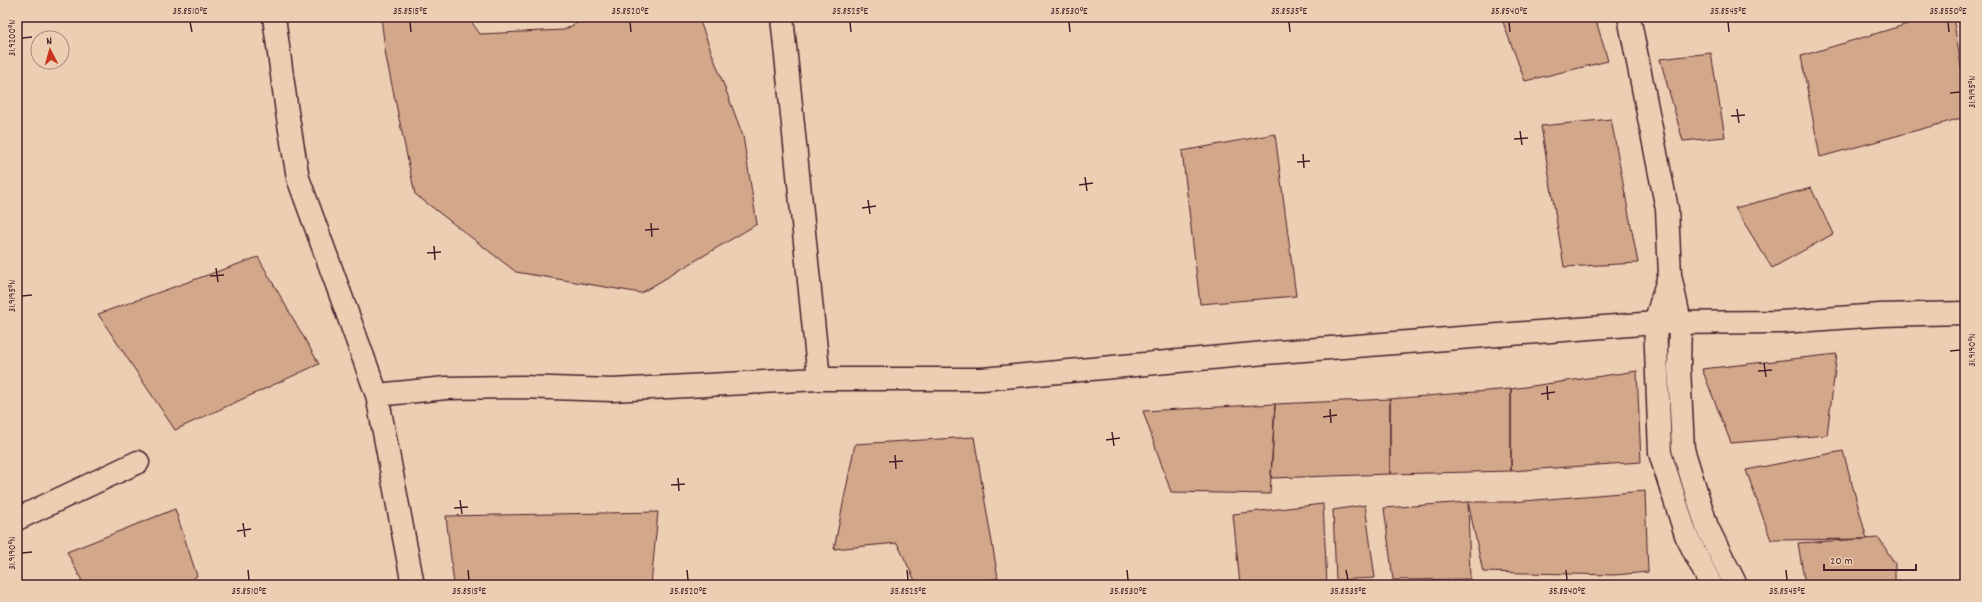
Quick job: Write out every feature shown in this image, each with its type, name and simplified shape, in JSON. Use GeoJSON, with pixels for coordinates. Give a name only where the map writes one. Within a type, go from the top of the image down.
{"type":"FeatureCollection","features":[{"type":"Feature","properties":{"kind":"street"},"geometry":{"type":"LineString","coordinates":[[274,17],[286,112],[298,178],[377,395],[412,585]]}},
{"type":"Feature","properties":{"kind":"street"},"geometry":{"type":"LineString","coordinates":[[782,17],[818,379]]}},
{"type":"Feature","properties":{"kind":"street"},"geometry":{"type":"LineString","coordinates":[[1629,17],[1666,209],[1670,275],[1680,322],[1679,368],[1683,449],[1707,527],[1736,585]]}},
{"type":"Feature","properties":{"kind":"street"},"geometry":{"type":"LineString","coordinates":[[1670,275],[1655,323],[1660,453],[1686,535],[1711,585]]}},
{"type":"Feature","properties":{"kind":"street"},"geometry":{"type":"LineString","coordinates":[[377,395],[446,388],[521,387],[612,390],[818,379],[982,379],[1265,353],[1655,323],[1782,322],[1965,313]]}},
{"type":"Feature","properties":{"kind":"street"},"geometry":{"type":"LineString","coordinates":[[17,519],[138,462]]}},
{"type":"Feature","properties":{"kind":"building"},"geometry":{"type":"Polygon","coordinates":[[[381,17],[468,17],[480,34],[564,30],[587,17],[696,17],[701,24],[743,136],[757,224],[641,293],[516,272],[415,194],[386,57],[381,17]]]}},
{"type":"Feature","properties":{"kind":"building"},"geometry":{"type":"Polygon","coordinates":[[[1501,17],[1595,17],[1608,61],[1525,81],[1501,17]]]}},
{"type":"Feature","properties":{"kind":"building"},"geometry":{"type":"Polygon","coordinates":[[[1931,17],[1953,17],[1965,90],[1965,117],[1820,157],[1801,56],[1931,17]]]}},
{"type":"Feature","properties":{"kind":"building"},"geometry":{"type":"Polygon","coordinates":[[[1711,53],[1725,137],[1683,141],[1660,59],[1711,53]]]}},
{"type":"Feature","properties":{"kind":"building"},"geometry":{"type":"Polygon","coordinates":[[[1611,119],[1638,263],[1564,267],[1541,126],[1611,119]]]}},
{"type":"Feature","properties":{"kind":"building"},"geometry":{"type":"Polygon","coordinates":[[[1275,134],[1296,296],[1200,304],[1182,151],[1275,134]]]}},
{"type":"Feature","properties":{"kind":"building"},"geometry":{"type":"Polygon","coordinates":[[[1811,188],[1833,234],[1772,268],[1735,208],[1811,188]]]}},
{"type":"Feature","properties":{"kind":"building"},"geometry":{"type":"Polygon","coordinates":[[[258,257],[319,364],[175,430],[98,314],[258,257]]]}},
{"type":"Feature","properties":{"kind":"building"},"geometry":{"type":"Polygon","coordinates":[[[1837,354],[1827,435],[1731,443],[1702,369],[1837,354]]]}},
{"type":"Feature","properties":{"kind":"building"},"geometry":{"type":"Polygon","coordinates":[[[1637,371],[1641,462],[1511,471],[1511,389],[1637,371]]]}},
{"type":"Feature","properties":{"kind":"building"},"geometry":{"type":"Polygon","coordinates":[[[1511,389],[1511,471],[1390,474],[1390,399],[1511,389]]]}},
{"type":"Feature","properties":{"kind":"building"},"geometry":{"type":"Polygon","coordinates":[[[1390,399],[1390,474],[1271,478],[1275,404],[1390,399]]]}},
{"type":"Feature","properties":{"kind":"building"},"geometry":{"type":"Polygon","coordinates":[[[1275,404],[1270,494],[1171,492],[1143,411],[1275,404]]]}},
{"type":"Feature","properties":{"kind":"building"},"geometry":{"type":"Polygon","coordinates":[[[974,437],[998,578],[968,585],[917,585],[897,543],[834,549],[855,444],[974,437]]]}},
{"type":"Feature","properties":{"kind":"building"},"geometry":{"type":"Polygon","coordinates":[[[1843,451],[1867,539],[1771,540],[1746,470],[1843,451]]]}},
{"type":"Feature","properties":{"kind":"building"},"geometry":{"type":"Polygon","coordinates":[[[1645,491],[1648,572],[1615,575],[1483,572],[1468,502],[1512,502],[1645,491]]]}},
{"type":"Feature","properties":{"kind":"building"},"geometry":{"type":"Polygon","coordinates":[[[1468,502],[1470,579],[1393,580],[1384,508],[1468,502]]]}},
{"type":"Feature","properties":{"kind":"building"},"geometry":{"type":"Polygon","coordinates":[[[1323,504],[1327,585],[1240,585],[1233,514],[1323,504]]]}},
{"type":"Feature","properties":{"kind":"building"},"geometry":{"type":"Polygon","coordinates":[[[1365,505],[1375,578],[1336,580],[1333,510],[1365,505]]]}},
{"type":"Feature","properties":{"kind":"building"},"geometry":{"type":"Polygon","coordinates":[[[175,509],[197,576],[184,585],[84,585],[67,552],[175,509]]]}},
{"type":"Feature","properties":{"kind":"building"},"geometry":{"type":"Polygon","coordinates":[[[658,512],[651,585],[454,585],[446,516],[658,512]]]}},
{"type":"Feature","properties":{"kind":"building"},"geometry":{"type":"Polygon","coordinates":[[[1879,538],[1895,564],[1895,585],[1805,585],[1798,543],[1879,538]]]}}]}
